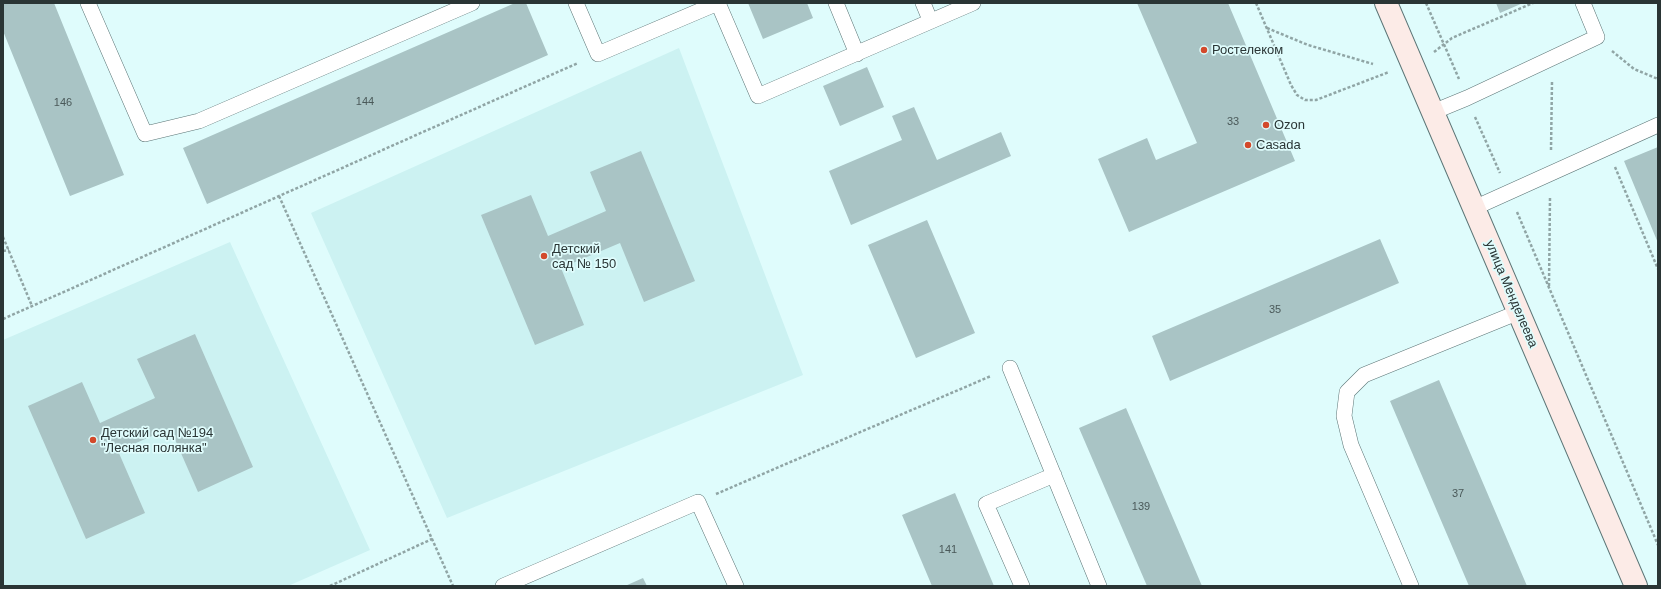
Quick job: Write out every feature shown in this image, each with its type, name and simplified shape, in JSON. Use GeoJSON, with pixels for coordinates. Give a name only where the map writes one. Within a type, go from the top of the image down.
{"type":"FeatureCollection","features":[{"type":"Feature","properties":{"kind":"street","name":"улица Менделеева"},"geometry":{"type":"LineString","coordinates":[[1386,3],[1636,586]]}},
{"type":"Feature","properties":{"kind":"lane"},"geometry":{"type":"LineString","coordinates":[[88,3],[145,134],[200,121],[471,3]]}},
{"type":"Feature","properties":{"kind":"lane"},"geometry":{"type":"LineString","coordinates":[[576,3],[598,54],[718,3],[758,96],[857,54],[930,20],[973,3]]}},
{"type":"Feature","properties":{"kind":"lane"},"geometry":{"type":"LineString","coordinates":[[836,3],[857,54]]}},
{"type":"Feature","properties":{"kind":"lane"},"geometry":{"type":"LineString","coordinates":[[923,3],[930,20]]}},
{"type":"Feature","properties":{"kind":"lane"},"geometry":{"type":"LineString","coordinates":[[1433,112],[1467,98],[1597,37],[1583,3]]}},
{"type":"Feature","properties":{"kind":"lane"},"geometry":{"type":"LineString","coordinates":[[1474,208],[1658,125]]}},
{"type":"Feature","properties":{"kind":"lane"},"geometry":{"type":"LineString","coordinates":[[1411,586],[1351,445],[1344,416],[1347,392],[1364,375],[1519,312]]}},
{"type":"Feature","properties":{"kind":"lane"},"geometry":{"type":"LineString","coordinates":[[1010,368],[1099,586]]}},
{"type":"Feature","properties":{"kind":"lane"},"geometry":{"type":"LineString","coordinates":[[1022,586],[986,504],[1054,476]]}},
{"type":"Feature","properties":{"kind":"lane"},"geometry":{"type":"LineString","coordinates":[[503,586],[698,502],[736,586]]}},
{"type":"Feature","properties":{"kind":"path"},"geometry":{"type":"LineString","coordinates":[[1256,3],[1291,86],[1297,95],[1305,100],[1316,100],[1379,76]]}},
{"type":"Feature","properties":{"kind":"path"},"geometry":{"type":"LineString","coordinates":[[1426,3],[1658,545]]}},
{"type":"Feature","properties":{"kind":"path"},"geometry":{"type":"LineString","coordinates":[[1444,44],[1452,38],[1532,3]]}},
{"type":"Feature","properties":{"kind":"path"},"geometry":{"type":"LineString","coordinates":[[1267,28],[1308,45],[1374,64]]}},
{"type":"Feature","properties":{"kind":"path"},"geometry":{"type":"LineString","coordinates":[[1597,37],[1634,69],[1658,80]]}},
{"type":"Feature","properties":{"kind":"path"},"geometry":{"type":"LineString","coordinates":[[3,319],[598,54]]}},
{"type":"Feature","properties":{"kind":"path"},"geometry":{"type":"LineString","coordinates":[[1607,148],[1658,269]]}},
{"type":"Feature","properties":{"kind":"path"},"geometry":{"type":"LineString","coordinates":[[278,196],[453,586]]}},
{"type":"Feature","properties":{"kind":"path"},"geometry":{"type":"LineString","coordinates":[[3,237],[32,306]]}},
{"type":"Feature","properties":{"kind":"path"},"geometry":{"type":"LineString","coordinates":[[3,251],[9,250]]}},
{"type":"Feature","properties":{"kind":"path"},"geometry":{"type":"LineString","coordinates":[[698,502],[1010,368]]}},
{"type":"Feature","properties":{"kind":"path"},"geometry":{"type":"LineString","coordinates":[[330,586],[432,539]]}},
{"type":"Feature","properties":{"kind":"shaded area"},"geometry":{"type":"Polygon","coordinates":[[[679,48],[803,375],[447,518],[311,213],[679,48]]]}},
{"type":"Feature","properties":{"kind":"shaded area"},"geometry":{"type":"Polygon","coordinates":[[[230,242],[370,550],[288,586],[3,586],[3,340],[230,242]]]}},
{"type":"Feature","properties":{"kind":"building"},"geometry":{"type":"Polygon","coordinates":[[[3,3],[54,3],[124,175],[70,196],[3,31],[3,3]]]}},
{"type":"Feature","properties":{"kind":"building"},"geometry":{"type":"Polygon","coordinates":[[[515,3],[526,3],[548,55],[207,204],[183,148],[515,3]]]}},
{"type":"Feature","properties":{"kind":"building"},"geometry":{"type":"Polygon","coordinates":[[[748,3],[807,3],[813,18],[763,39],[748,3]]]}},
{"type":"Feature","properties":{"kind":"building"},"geometry":{"type":"Polygon","coordinates":[[[1137,3],[1228,3],[1295,161],[1129,232],[1098,159],[1147,138],[1156,160],[1197,143],[1137,3]]]}},
{"type":"Feature","properties":{"kind":"building"},"geometry":{"type":"Polygon","coordinates":[[[1496,3],[1523,3],[1500,13],[1496,3]]]}},
{"type":"Feature","properties":{"kind":"building"},"geometry":{"type":"Polygon","coordinates":[[[867,67],[884,107],[840,126],[823,86],[867,67]]]}},
{"type":"Feature","properties":{"kind":"building"},"geometry":{"type":"Polygon","coordinates":[[[914,107],[937,160],[1001,132],[1011,156],[851,225],[829,171],[902,140],[892,116],[914,107]]]}},
{"type":"Feature","properties":{"kind":"building"},"geometry":{"type":"Polygon","coordinates":[[[1658,147],[1658,243],[1624,161],[1658,147]]]}},
{"type":"Feature","properties":{"kind":"building","name":"Детский сад № 150"},"geometry":{"type":"Polygon","coordinates":[[[641,151],[695,281],[644,302],[620,243],[561,268],[584,325],[535,345],[481,215],[531,195],[548,236],[606,211],[590,172],[641,151]]]}},
{"type":"Feature","properties":{"kind":"building"},"geometry":{"type":"Polygon","coordinates":[[[927,220],[975,333],[916,358],[868,245],[927,220]]]}},
{"type":"Feature","properties":{"kind":"building"},"geometry":{"type":"Polygon","coordinates":[[[1380,239],[1399,283],[1170,381],[1152,336],[1380,239]]]}},
{"type":"Feature","properties":{"kind":"building","name":"Детский сад №194 \"Лесная полянка\""},"geometry":{"type":"Polygon","coordinates":[[[195,334],[253,467],[198,492],[170,428],[118,451],[145,513],[86,539],[28,406],[82,382],[100,423],[155,398],[137,359],[195,334]]]}},
{"type":"Feature","properties":{"kind":"building"},"geometry":{"type":"Polygon","coordinates":[[[1439,380],[1527,586],[1469,586],[1390,401],[1439,380]]]}},
{"type":"Feature","properties":{"kind":"building"},"geometry":{"type":"Polygon","coordinates":[[[1126,408],[1202,586],[1147,586],[1079,428],[1126,408]]]}},
{"type":"Feature","properties":{"kind":"building"},"geometry":{"type":"Polygon","coordinates":[[[955,493],[994,586],[932,586],[902,515],[955,493]]]}},
{"type":"Feature","properties":{"kind":"building"},"geometry":{"type":"Polygon","coordinates":[[[643,578],[647,586],[625,586],[643,578]]]}},
{"type":"Feature","properties":{"kind":"place","name":"Ростелеком"},"geometry":{"type":"Point","coordinates":[1204,50]}},
{"type":"Feature","properties":{"kind":"place","name":"Ozon"},"geometry":{"type":"Point","coordinates":[1266,125]}},
{"type":"Feature","properties":{"kind":"place","name":"Casada"},"geometry":{"type":"Point","coordinates":[1248,145]}},
{"type":"Feature","properties":{"kind":"place","name":"Детский сад № 150"},"geometry":{"type":"Point","coordinates":[544,256]}},
{"type":"Feature","properties":{"kind":"place","name":"Детский сад №194 \"Лесная полянка\""},"geometry":{"type":"Point","coordinates":[93,440]}}]}
